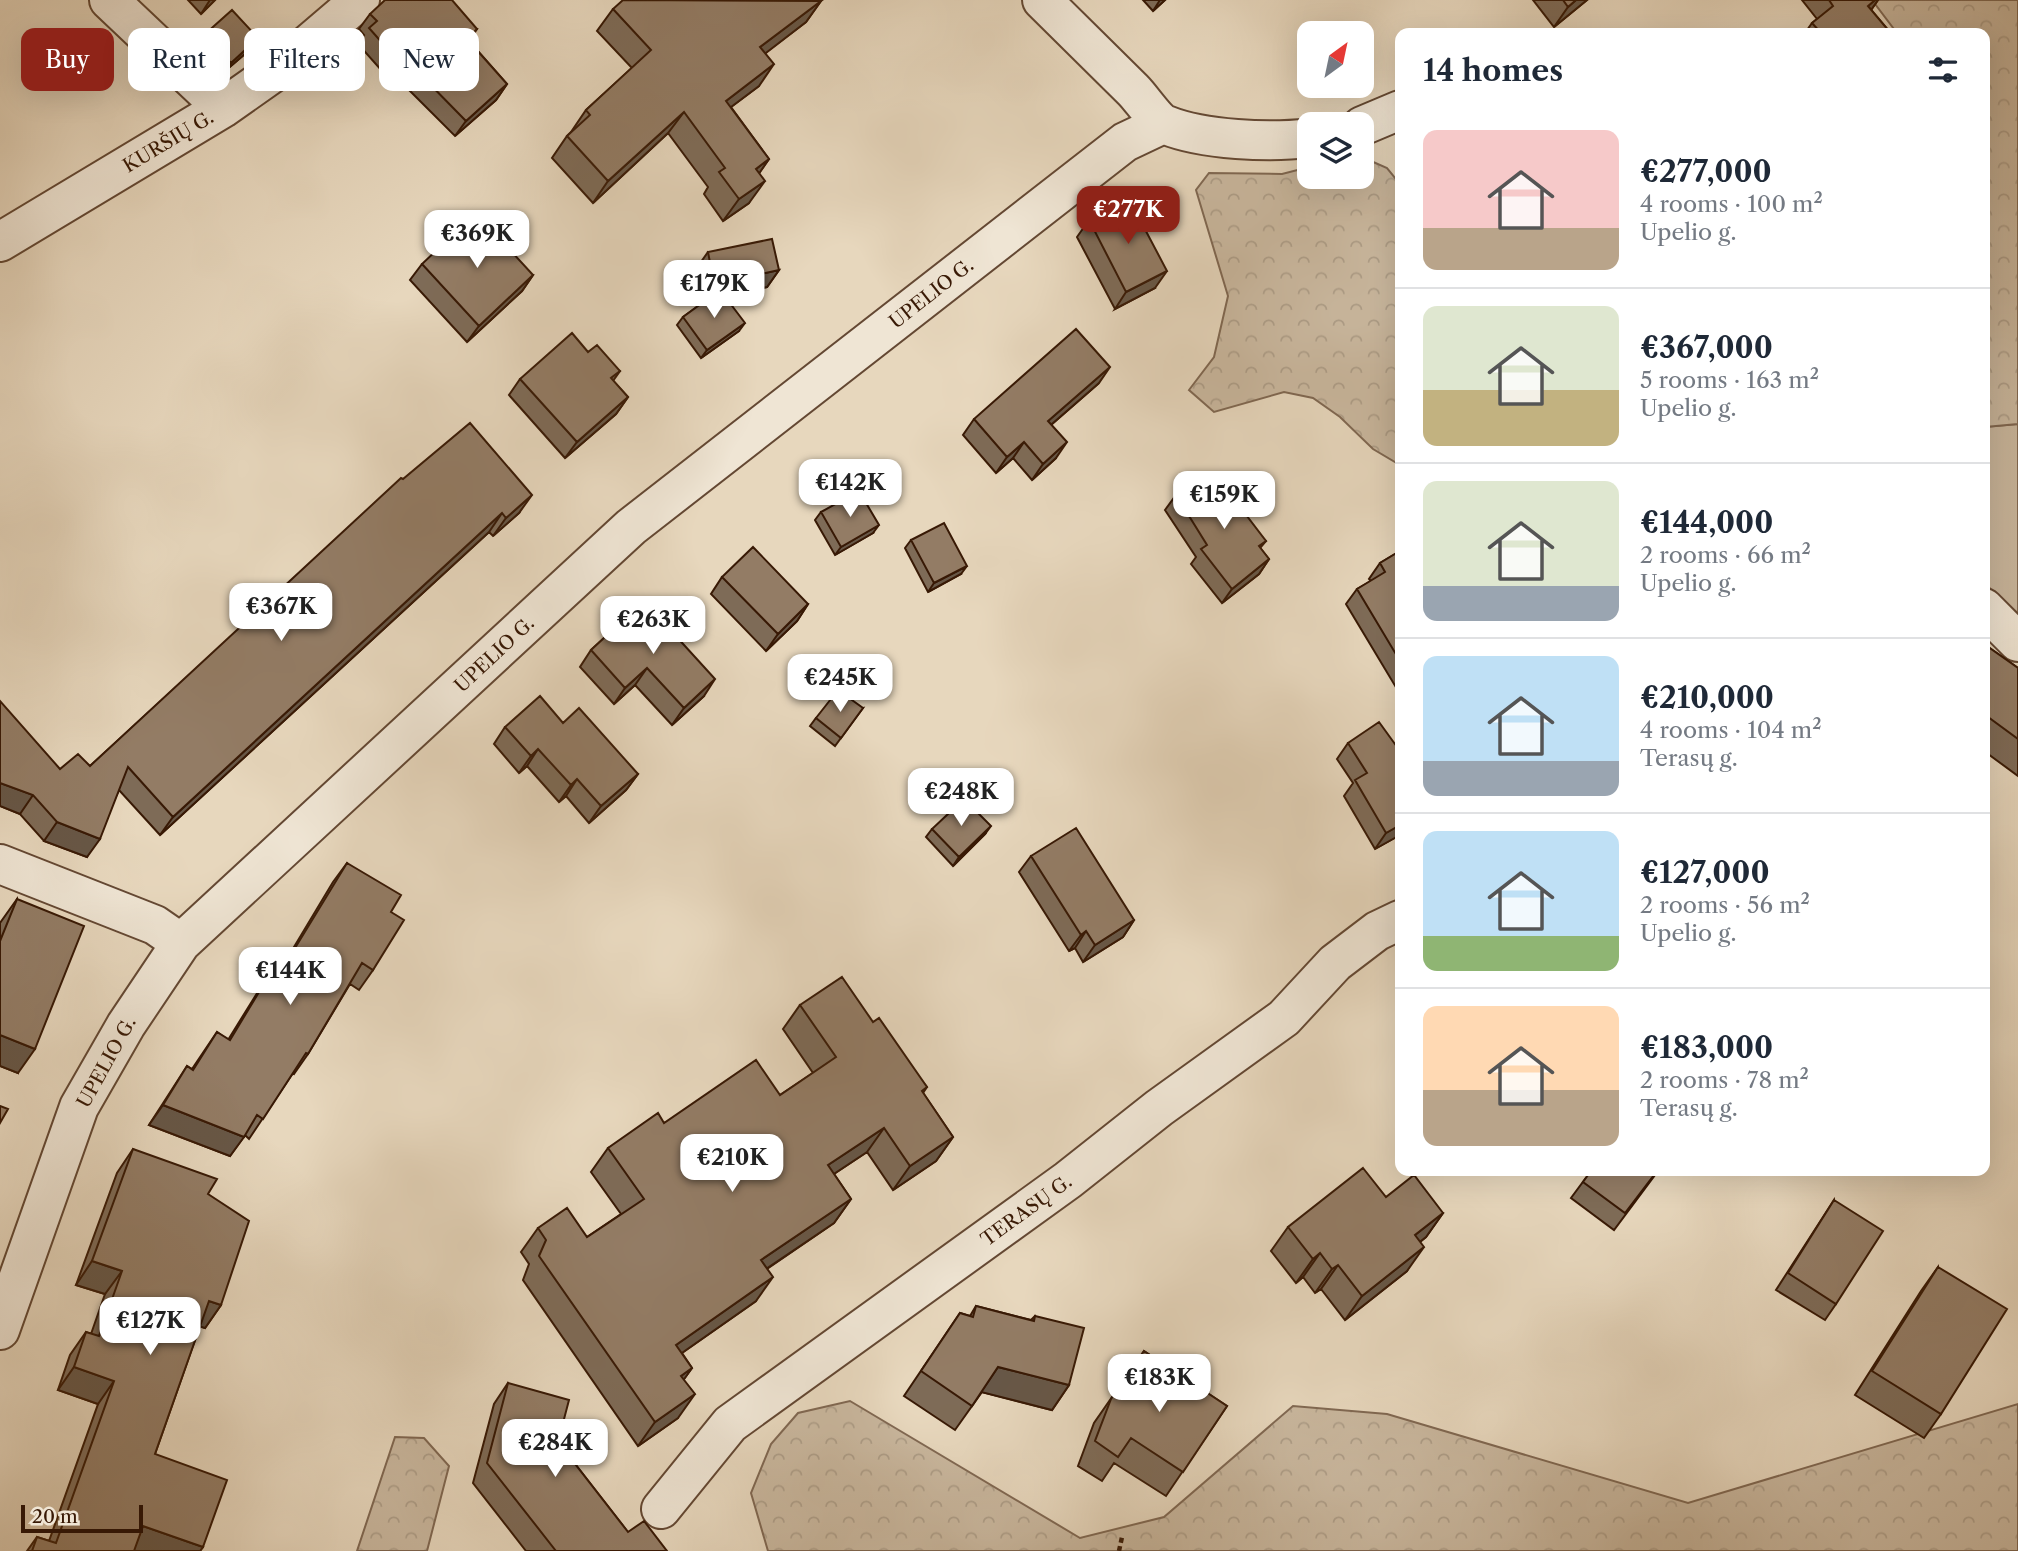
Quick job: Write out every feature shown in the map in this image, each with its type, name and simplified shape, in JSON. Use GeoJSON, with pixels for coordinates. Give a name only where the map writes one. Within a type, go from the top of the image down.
{"type":"FeatureCollection","features":[{"type":"Feature","properties":{"kind":"street"},"geometry":{"type":"LineString","coordinates":[[108,0],[223,108]]}},
{"type":"Feature","properties":{"kind":"street","name":"KURŠIŲ G."},"geometry":{"type":"LineString","coordinates":[[0,242],[223,108],[284,65],[360,0]]}},
{"type":"Feature","properties":{"kind":"street"},"geometry":{"type":"LineString","coordinates":[[1042,0],[1136,93],[1163,124],[1206,135],[1240,139],[1297,140]]}},
{"type":"Feature","properties":{"kind":"street"},"geometry":{"type":"LineString","coordinates":[[1374,122],[1395,112]]}},
{"type":"Feature","properties":{"kind":"street","name":"UPELIO G."},"geometry":{"type":"LineString","coordinates":[[0,1330],[79,1107],[126,1025],[181,943],[631,527],[1125,142],[1163,124]]}},
{"type":"Feature","properties":{"kind":"street"},"geometry":{"type":"LineString","coordinates":[[1990,614],[2018,642]]}},
{"type":"Feature","properties":{"kind":"street"},"geometry":{"type":"LineString","coordinates":[[0,864],[155,925],[181,943]]}},
{"type":"Feature","properties":{"kind":"street","name":"TERASŲ G."},"geometry":{"type":"LineString","coordinates":[[661,1509],[730,1424],[1068,1180],[1159,1108],[1284,1018],[1335,963],[1377,931],[1395,922]]}},
{"type":"Feature","properties":{"kind":"path"},"geometry":{"type":"LineString","coordinates":[[1119,1551],[1122,1537]]}},
{"type":"Feature","properties":{"kind":"green space"},"geometry":{"type":"Polygon","coordinates":[[[1872,0],[2018,0],[2018,424],[1990,427],[1990,28],[1893,28],[1872,0]]]}},
{"type":"Feature","properties":{"kind":"green space"},"geometry":{"type":"Polygon","coordinates":[[[1374,162],[1387,168],[1395,178],[1395,462],[1373,449],[1340,417],[1313,398],[1284,392],[1214,412],[1189,390],[1214,357],[1228,296],[1196,190],[1209,173],[1282,174],[1297,170],[1297,189],[1374,189],[1374,162]]]}},
{"type":"Feature","properties":{"kind":"green space"},"geometry":{"type":"Polygon","coordinates":[[[2018,424],[2018,619],[1990,588],[1990,427],[2018,424]]]}},
{"type":"Feature","properties":{"kind":"green space"},"geometry":{"type":"Polygon","coordinates":[[[850,1401],[1080,1538],[1164,1517],[1293,1406],[1387,1414],[1688,1503],[2018,1404],[2018,1551],[768,1551],[751,1493],[771,1444],[798,1413],[850,1401]]]}},
{"type":"Feature","properties":{"kind":"green space"},"geometry":{"type":"Polygon","coordinates":[[[395,1437],[424,1438],[449,1466],[427,1551],[357,1551],[395,1437]]]}},
{"type":"Feature","properties":{"kind":"building"},"geometry":{"type":"Polygon","coordinates":[[[385,0],[452,0],[476,28],[379,28],[379,39],[369,28],[377,21],[370,14],[385,0]]]}},
{"type":"Feature","properties":{"kind":"building"},"geometry":{"type":"Polygon","coordinates":[[[623,0],[821,1],[760,47],[774,64],[726,101],[769,159],[756,169],[765,181],[739,199],[719,172],[725,168],[684,112],[608,181],[567,136],[590,115],[586,110],[651,50],[613,9],[623,0]]]}},
{"type":"Feature","properties":{"kind":"building"},"geometry":{"type":"Polygon","coordinates":[[[1563,0],[1576,0],[1568,7],[1563,0]]]}},
{"type":"Feature","properties":{"kind":"building"},"geometry":{"type":"Polygon","coordinates":[[[1829,0],[1875,0],[1868,6],[1886,28],[1816,28],[1812,23],[1833,6],[1829,0]]]}},
{"type":"Feature","properties":{"kind":"building"},"geometry":{"type":"Polygon","coordinates":[[[232,10],[249,28],[244,28],[244,51],[231,63],[230,28],[212,28],[232,10]]]}},
{"type":"Feature","properties":{"kind":"building"},"geometry":{"type":"Polygon","coordinates":[[[479,52],[507,84],[466,121],[437,91],[479,91],[479,52]]]}},
{"type":"Feature","properties":{"kind":"building"},"geometry":{"type":"Polygon","coordinates":[[[1129,199],[1167,271],[1126,292],[1089,220],[1129,199]]]}},
{"type":"Feature","properties":{"kind":"building"},"geometry":{"type":"Polygon","coordinates":[[[476,213],[533,275],[479,326],[422,264],[476,213]]]}},
{"type":"Feature","properties":{"kind":"building"},"geometry":{"type":"Polygon","coordinates":[[[772,239],[779,270],[714,284],[708,252],[772,239]]]}},
{"type":"Feature","properties":{"kind":"building"},"geometry":{"type":"Polygon","coordinates":[[[720,290],[745,323],[707,350],[683,317],[720,290]]]}},
{"type":"Feature","properties":{"kind":"building"},"geometry":{"type":"Polygon","coordinates":[[[1076,329],[1110,367],[1048,421],[1067,442],[1043,464],[1024,442],[1007,457],[974,419],[1076,329]]]}},
{"type":"Feature","properties":{"kind":"building"},"geometry":{"type":"Polygon","coordinates":[[[572,333],[588,352],[597,345],[620,371],[611,378],[628,397],[577,442],[520,379],[572,333]]]}},
{"type":"Feature","properties":{"kind":"building"},"geometry":{"type":"Polygon","coordinates":[[[470,423],[532,495],[506,518],[502,513],[173,817],[128,767],[100,839],[57,822],[33,795],[0,783],[0,701],[60,769],[78,754],[90,766],[401,478],[470,423]]]}},
{"type":"Feature","properties":{"kind":"building"},"geometry":{"type":"Polygon","coordinates":[[[1204,477],[1216,491],[1224,486],[1266,541],[1259,546],[1269,559],[1232,589],[1201,549],[1207,545],[1176,495],[1204,477]]]}},
{"type":"Feature","properties":{"kind":"building"},"geometry":{"type":"Polygon","coordinates":[[[859,491],[879,525],[841,547],[821,512],[859,491]]]}},
{"type":"Feature","properties":{"kind":"building"},"geometry":{"type":"Polygon","coordinates":[[[944,523],[967,566],[934,583],[911,540],[944,523]]]}},
{"type":"Feature","properties":{"kind":"building"},"geometry":{"type":"Polygon","coordinates":[[[753,547],[808,604],[778,634],[722,577],[753,547]]]}},
{"type":"Feature","properties":{"kind":"building"},"geometry":{"type":"Polygon","coordinates":[[[1395,554],[1395,653],[1357,589],[1385,572],[1380,563],[1395,554]]]}},
{"type":"Feature","properties":{"kind":"building"},"geometry":{"type":"Polygon","coordinates":[[[644,601],[715,679],[684,708],[647,668],[625,688],[591,650],[644,601]]]}},
{"type":"Feature","properties":{"kind":"building"},"geometry":{"type":"Polygon","coordinates":[[[1990,648],[2018,668],[2018,739],[1990,718],[1990,648]]]}},
{"type":"Feature","properties":{"kind":"building"},"geometry":{"type":"Polygon","coordinates":[[[838,690],[863,708],[841,738],[816,718],[838,690]]]}},
{"type":"Feature","properties":{"kind":"building"},"geometry":{"type":"Polygon","coordinates":[[[540,696],[563,723],[579,708],[638,774],[601,806],[577,779],[571,785],[538,749],[531,756],[505,727],[540,696]]]}},
{"type":"Feature","properties":{"kind":"building"},"geometry":{"type":"Polygon","coordinates":[[[1379,722],[1395,744],[1395,828],[1386,833],[1355,780],[1367,773],[1348,743],[1379,722]]]}},
{"type":"Feature","properties":{"kind":"building"},"geometry":{"type":"Polygon","coordinates":[[[964,799],[991,826],[959,857],[932,829],[964,799]]]}},
{"type":"Feature","properties":{"kind":"building"},"geometry":{"type":"Polygon","coordinates":[[[1076,828],[1134,920],[1095,945],[1086,931],[1081,935],[1031,856],[1076,828]]]}},
{"type":"Feature","properties":{"kind":"building"},"geometry":{"type":"Polygon","coordinates":[[[347,863],[401,895],[391,912],[404,920],[373,970],[362,963],[308,1054],[306,1053],[263,1119],[257,1115],[244,1137],[163,1105],[187,1066],[193,1070],[217,1032],[230,1040],[285,949],[292,953],[347,863]]]}},
{"type":"Feature","properties":{"kind":"building"},"geometry":{"type":"Polygon","coordinates":[[[17,899],[84,926],[35,1049],[0,1035],[0,941],[17,899]]]}},
{"type":"Feature","properties":{"kind":"building"},"geometry":{"type":"Polygon","coordinates":[[[842,977],[873,1022],[879,1018],[927,1087],[922,1091],[953,1137],[910,1166],[884,1128],[828,1165],[851,1199],[761,1260],[773,1277],[676,1345],[692,1368],[681,1376],[695,1394],[655,1422],[539,1256],[546,1240],[538,1228],[567,1208],[587,1237],[644,1199],[608,1148],[658,1113],[664,1123],[756,1060],[780,1095],[836,1057],[800,1005],[842,977]]]}},
{"type":"Feature","properties":{"kind":"building"},"geometry":{"type":"Polygon","coordinates":[[[0,1106],[8,1109],[0,1123],[0,1106]]]}},
{"type":"Feature","properties":{"kind":"building"},"geometry":{"type":"Polygon","coordinates":[[[133,1149],[217,1179],[208,1194],[249,1221],[221,1305],[209,1301],[155,1454],[227,1480],[203,1547],[143,1526],[134,1551],[32,1551],[37,1537],[56,1543],[114,1381],[74,1367],[86,1332],[99,1336],[122,1271],[92,1261],[133,1149]]]}},
{"type":"Feature","properties":{"kind":"building"},"geometry":{"type":"Polygon","coordinates":[[[1363,1168],[1386,1197],[1415,1176],[1443,1213],[1415,1235],[1424,1247],[1362,1296],[1338,1265],[1332,1269],[1320,1253],[1313,1259],[1288,1227],[1363,1168]]]}},
{"type":"Feature","properties":{"kind":"building"},"geometry":{"type":"Polygon","coordinates":[[[1587,1176],[1653,1176],[1625,1213],[1583,1182],[1587,1176]]]}},
{"type":"Feature","properties":{"kind":"building"},"geometry":{"type":"Polygon","coordinates":[[[1834,1200],[1883,1231],[1836,1304],[1788,1273],[1834,1200]]]}},
{"type":"Feature","properties":{"kind":"building"},"geometry":{"type":"Polygon","coordinates":[[[1938,1267],[2007,1309],[1941,1414],[1872,1371],[1938,1267]]]}},
{"type":"Feature","properties":{"kind":"building"},"geometry":{"type":"Polygon","coordinates":[[[976,1306],[1034,1321],[1035,1316],[1084,1328],[1069,1385],[998,1367],[972,1406],[921,1371],[960,1313],[973,1317],[976,1306]]]}},
{"type":"Feature","properties":{"kind":"building"},"geometry":{"type":"Polygon","coordinates":[[[1144,1351],[1227,1406],[1183,1472],[1131,1438],[1118,1457],[1095,1441],[1111,1399],[1144,1351]]]}},
{"type":"Feature","properties":{"kind":"building"},"geometry":{"type":"Polygon","coordinates":[[[508,1383],[569,1400],[558,1442],[628,1532],[644,1521],[667,1551],[556,1551],[487,1463],[508,1383]]]}}]}
